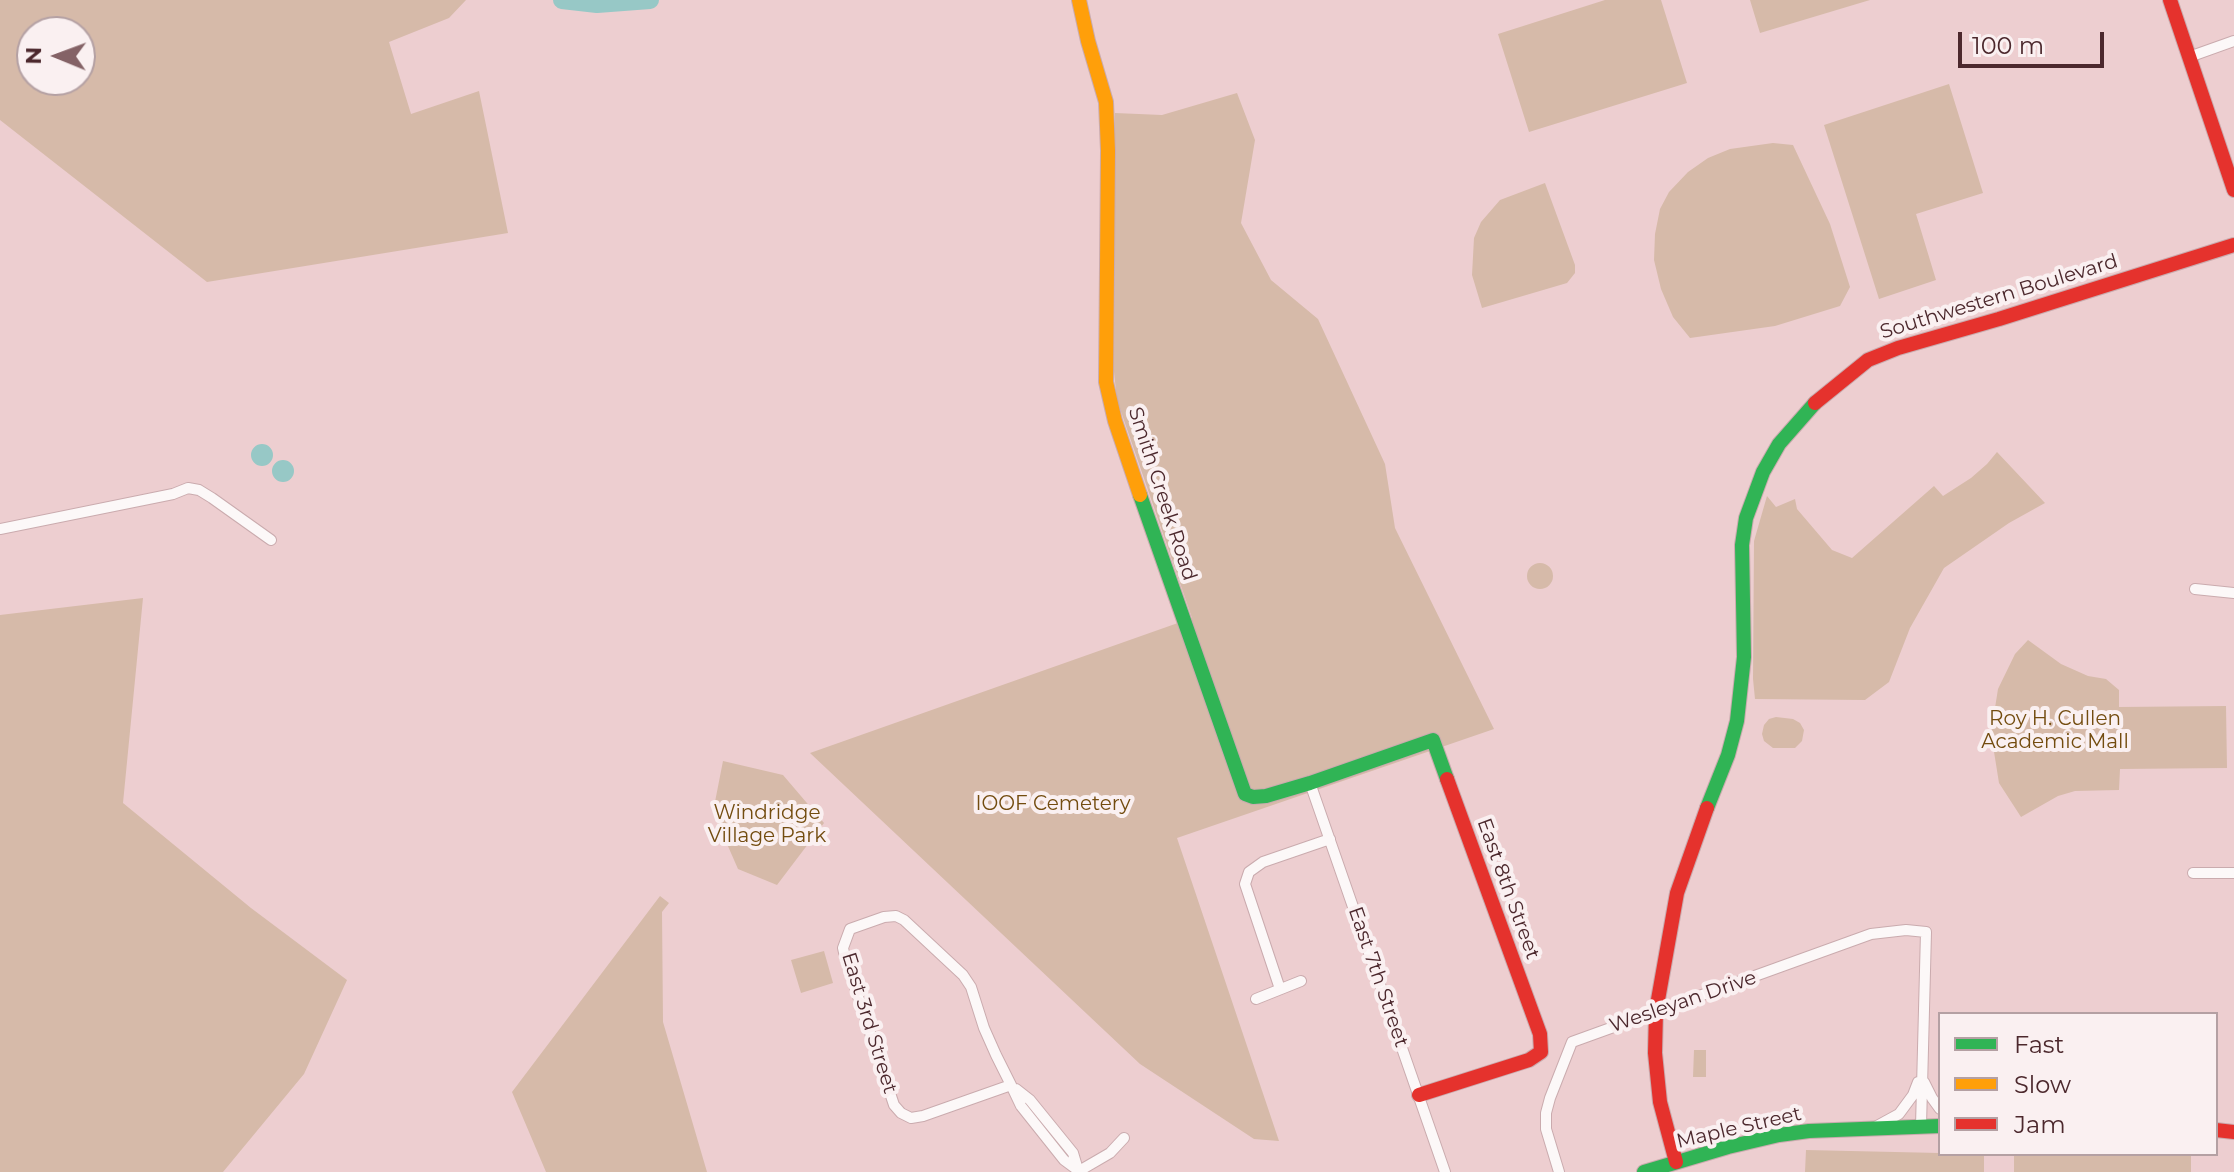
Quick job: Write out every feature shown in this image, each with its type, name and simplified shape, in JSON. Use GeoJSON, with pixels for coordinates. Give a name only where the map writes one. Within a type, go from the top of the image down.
{"type":"FeatureCollection","features":[{"type":"Feature","properties":{"kind":"street","name":"Smith Creek Road"},"geometry":{"type":"LineString","coordinates":[[1079,0],[1106,102],[1106,382],[1115,421],[1241,787],[1245,794],[1259,797],[1310,783],[1433,740]]}},
{"type":"Feature","properties":{"kind":"street"},"geometry":{"type":"LineString","coordinates":[[2170,0],[2234,190]]}},
{"type":"Feature","properties":{"kind":"street"},"geometry":{"type":"LineString","coordinates":[[2189,57],[2234,41]]}},
{"type":"Feature","properties":{"kind":"street","name":"Southwestern Boulevard"},"geometry":{"type":"LineString","coordinates":[[1676,1162],[1660,1102],[1655,1053],[1656,1011],[1677,893],[1728,755],[1737,721],[1744,657],[1742,545],[1746,518],[1763,472],[1779,444],[1811,406],[1868,360],[1898,348],[2234,245]]}},
{"type":"Feature","properties":{"kind":"street"},"geometry":{"type":"LineString","coordinates":[[0,529],[173,494],[188,488],[212,498],[271,540]]}},
{"type":"Feature","properties":{"kind":"street"},"geometry":{"type":"LineString","coordinates":[[2195,589],[2234,593]]}},
{"type":"Feature","properties":{"kind":"street","name":"East 8th Street"},"geometry":{"type":"LineString","coordinates":[[1419,1095],[1529,1060],[1541,1052],[1540,1034],[1433,740]]}},
{"type":"Feature","properties":{"kind":"street","name":"East 7th Street"},"geometry":{"type":"LineString","coordinates":[[1310,783],[1445,1172]]}},
{"type":"Feature","properties":{"kind":"street"},"geometry":{"type":"LineString","coordinates":[[1280,989],[1245,884],[1249,872],[1263,862],[1330,839]]}},
{"type":"Feature","properties":{"kind":"street"},"geometry":{"type":"LineString","coordinates":[[2193,873],[2234,873]]}},
{"type":"Feature","properties":{"kind":"street","name":"East 3rd Street"},"geometry":{"type":"LineString","coordinates":[[1011,1085],[923,1116],[911,1118],[901,1113],[894,1105],[845,957],[843,948],[850,929],[896,916],[963,975],[971,987],[984,1028],[1011,1085],[1030,1100],[1073,1153],[1079,1172]]}},
{"type":"Feature","properties":{"kind":"street","name":"Wesleyan Drive"},"geometry":{"type":"LineString","coordinates":[[1559,1172],[1546,1129],[1546,1113],[1572,1042],[1871,934],[1906,930],[1926,932],[1921,1072]]}},
{"type":"Feature","properties":{"kind":"street"},"geometry":{"type":"LineString","coordinates":[[1256,999],[1301,981]]}},
{"type":"Feature","properties":{"kind":"street"},"geometry":{"type":"LineString","coordinates":[[1921,1072],[1938,1106]]}},
{"type":"Feature","properties":{"kind":"street"},"geometry":{"type":"LineString","coordinates":[[1921,1072],[1921,1126]]}},
{"type":"Feature","properties":{"kind":"street"},"geometry":{"type":"LineString","coordinates":[[1874,1128],[1891,1120],[1905,1108],[1921,1072]]}},
{"type":"Feature","properties":{"kind":"street","name":"Maple Street"},"geometry":{"type":"LineString","coordinates":[[1644,1172],[1779,1135],[1938,1126]]}},
{"type":"Feature","properties":{"kind":"street"},"geometry":{"type":"LineString","coordinates":[[1079,1172],[1110,1153],[1124,1138]]}},
{"type":"Feature","properties":{"kind":"green space"},"geometry":{"type":"Polygon","coordinates":[[[0,0],[466,0],[449,18],[389,42],[411,114],[479,91],[508,233],[207,282],[0,120],[0,0]]]}},
{"type":"Feature","properties":{"kind":"green space"},"geometry":{"type":"Polygon","coordinates":[[[1605,0],[1661,0],[1687,83],[1529,132],[1498,34],[1605,0]]]}},
{"type":"Feature","properties":{"kind":"green space"},"geometry":{"type":"Polygon","coordinates":[[[1750,0],[1870,0],[1760,33],[1750,0]]]}},
{"type":"Feature","properties":{"kind":"green space"},"geometry":{"type":"Polygon","coordinates":[[[1949,84],[1983,193],[1916,214],[1936,280],[1879,299],[1824,125],[1949,84]]]}},
{"type":"Feature","properties":{"kind":"green space","name":"IOOF Cemetery"},"geometry":{"type":"Polygon","coordinates":[[[1237,93],[1255,140],[1241,223],[1271,280],[1318,319],[1385,464],[1395,528],[1494,729],[1177,838],[1279,1141],[1254,1139],[1140,1064],[810,753],[1192,618],[1117,400],[1114,372],[1115,113],[1162,115],[1237,93]]]}},
{"type":"Feature","properties":{"kind":"green space"},"geometry":{"type":"Polygon","coordinates":[[[1773,143],[1793,145],[1830,224],[1850,287],[1840,306],[1775,326],[1690,338],[1673,317],[1661,289],[1654,260],[1660,209],[1669,192],[1688,172],[1708,158],[1730,149],[1773,143]]]}},
{"type":"Feature","properties":{"kind":"green space"},"geometry":{"type":"Polygon","coordinates":[[[1545,183],[1575,265],[1575,273],[1567,283],[1482,308],[1472,275],[1474,238],[1481,222],[1500,200],[1545,183]]]}},
{"type":"Feature","properties":{"kind":"green space"},"geometry":{"type":"Polygon","coordinates":[[[1997,452],[2045,503],[2009,523],[1944,568],[1910,628],[1889,682],[1865,700],[1755,699],[1754,541],[1767,496],[1776,507],[1795,499],[1797,509],[1832,550],[1852,558],[1934,486],[1943,496],[1971,478],[1997,452]]]}},
{"type":"Feature","properties":{"kind":"green space"},"geometry":{"type":"Polygon","coordinates":[[[1540,563],[1549,567],[1553,576],[1549,585],[1540,589],[1531,585],[1527,576],[1531,567],[1540,563]]]}},
{"type":"Feature","properties":{"kind":"green space"},"geometry":{"type":"Polygon","coordinates":[[[143,598],[123,803],[251,908],[347,980],[304,1074],[223,1172],[0,1172],[0,615],[143,598]]]}},
{"type":"Feature","properties":{"kind":"green space","name":"Roy H. Cullen Academic Mall"},"geometry":{"type":"Polygon","coordinates":[[[2028,640],[2061,664],[2088,676],[2106,679],[2119,690],[2119,707],[2226,706],[2227,768],[2120,769],[2119,790],[2075,791],[2058,796],[2021,817],[1999,783],[1991,733],[1998,689],[2015,654],[2028,640]]]}},
{"type":"Feature","properties":{"kind":"green space"},"geometry":{"type":"Polygon","coordinates":[[[1776,717],[1800,723],[1804,730],[1802,741],[1795,748],[1773,748],[1764,741],[1764,725],[1776,717]]]}},
{"type":"Feature","properties":{"kind":"green space","name":"Windridge Village Park"},"geometry":{"type":"Polygon","coordinates":[[[723,761],[783,775],[824,823],[777,885],[738,869],[713,812],[723,761]]]}},
{"type":"Feature","properties":{"kind":"green space"},"geometry":{"type":"Polygon","coordinates":[[[660,896],[669,903],[662,912],[663,1022],[707,1172],[546,1172],[512,1092],[660,896]]]}},
{"type":"Feature","properties":{"kind":"green space"},"geometry":{"type":"Polygon","coordinates":[[[824,951],[833,983],[801,993],[791,960],[824,951]]]}},
{"type":"Feature","properties":{"kind":"green space"},"geometry":{"type":"Polygon","coordinates":[[[1694,1050],[1706,1050],[1706,1077],[1693,1077],[1694,1050]]]}},
{"type":"Feature","properties":{"kind":"green space"},"geometry":{"type":"Polygon","coordinates":[[[1806,1150],[1984,1156],[1984,1172],[1805,1172],[1806,1150]]]}},
{"type":"Feature","properties":{"kind":"green space"},"geometry":{"type":"Polygon","coordinates":[[[2014,1156],[2191,1156],[2191,1172],[2014,1172],[2014,1156]]]}},
{"type":"Feature","properties":{"kind":"water"},"geometry":{"type":"Polygon","coordinates":[[[262,444],[270,447],[273,455],[270,463],[262,466],[254,463],[251,455],[254,447],[262,444]]]}},
{"type":"Feature","properties":{"kind":"water"},"geometry":{"type":"Polygon","coordinates":[[[283,460],[291,463],[294,471],[291,479],[283,482],[275,479],[272,471],[275,463],[283,460]]]}},
{"type":"Feature","properties":{"kind":"waterway"},"geometry":{"type":"LineString","coordinates":[[562,0],[597,4],[650,0]]}},
{"type":"Feature","properties":{"kind":"traffic: fast"},"geometry":{"type":"LineString","coordinates":[[1707,808],[1728,755],[1737,721],[1744,657],[1742,545],[1746,518],[1763,472],[1779,444],[1815,403]]}},
{"type":"Feature","properties":{"kind":"traffic: fast"},"geometry":{"type":"LineString","coordinates":[[1140,495],[1245,794],[1266,796],[1433,740],[1447,779]]}},
{"type":"Feature","properties":{"kind":"traffic: fast"},"geometry":{"type":"LineString","coordinates":[[1644,1172],[1779,1135],[1938,1126]]}},
{"type":"Feature","properties":{"kind":"traffic: slow"},"geometry":{"type":"LineString","coordinates":[[1079,0],[1106,102],[1106,382],[1115,421],[1140,495]]}},
{"type":"Feature","properties":{"kind":"traffic: jam"},"geometry":{"type":"LineString","coordinates":[[2170,0],[2234,190]]}},
{"type":"Feature","properties":{"kind":"traffic: jam"},"geometry":{"type":"LineString","coordinates":[[1815,403],[1868,360],[1898,348],[2234,245]]}},
{"type":"Feature","properties":{"kind":"traffic: jam"},"geometry":{"type":"LineString","coordinates":[[1419,1095],[1529,1060],[1541,1052],[1540,1034],[1447,779]]}},
{"type":"Feature","properties":{"kind":"traffic: jam"},"geometry":{"type":"LineString","coordinates":[[1676,1162],[1660,1102],[1655,1053],[1656,1011],[1677,893],[1707,808]]}},
{"type":"Feature","properties":{"kind":"traffic: jam"},"geometry":{"type":"LineString","coordinates":[[2218,1130],[2234,1132]]}}]}
